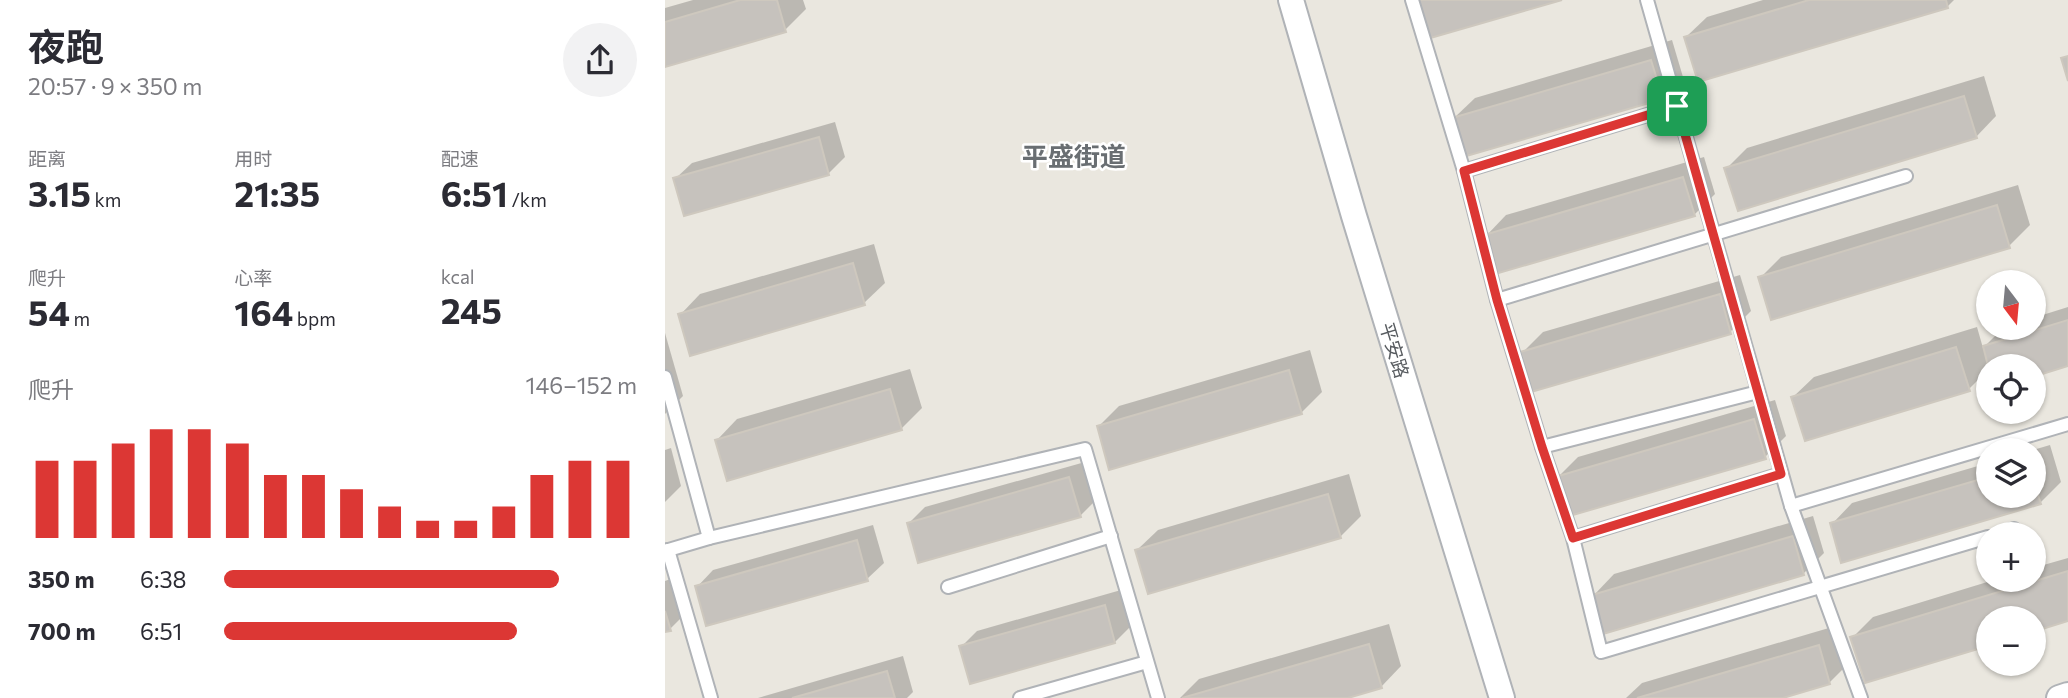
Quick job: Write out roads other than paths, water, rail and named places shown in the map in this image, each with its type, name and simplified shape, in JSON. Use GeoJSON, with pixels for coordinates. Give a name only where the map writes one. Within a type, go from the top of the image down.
{"type":"FeatureCollection","features":[{"type":"Feature","properties":{"kind":"street","name":"平安路"},"geometry":{"type":"LineString","coordinates":[[1291,0],[1354,216],[1502,698]]}},
{"type":"Feature","properties":{"kind":"street"},"geometry":{"type":"LineString","coordinates":[[2059,698],[2068,695]]}},
{"type":"Feature","properties":{"kind":"lane"},"geometry":{"type":"LineString","coordinates":[[1412,0],[1464,171],[1497,300],[1573,538],[1601,652],[1976,541]]}},
{"type":"Feature","properties":{"kind":"lane"},"geometry":{"type":"LineString","coordinates":[[1647,0],[1781,474],[1861,698]]}},
{"type":"Feature","properties":{"kind":"lane"},"geometry":{"type":"LineString","coordinates":[[1464,171],[1677,106]]}},
{"type":"Feature","properties":{"kind":"lane"},"geometry":{"type":"LineString","coordinates":[[1497,300],[1906,176]]}},
{"type":"Feature","properties":{"kind":"lane"},"geometry":{"type":"LineString","coordinates":[[665,377],[709,538]]}},
{"type":"Feature","properties":{"kind":"lane"},"geometry":{"type":"LineString","coordinates":[[1542,447],[1758,392]]}},
{"type":"Feature","properties":{"kind":"lane"},"geometry":{"type":"LineString","coordinates":[[1791,506],[2068,424]]}},
{"type":"Feature","properties":{"kind":"lane"},"geometry":{"type":"LineString","coordinates":[[711,698],[667,550],[1085,449],[1158,698]]}},
{"type":"Feature","properties":{"kind":"lane"},"geometry":{"type":"LineString","coordinates":[[1573,538],[1781,474]]}},
{"type":"Feature","properties":{"kind":"lane"},"geometry":{"type":"LineString","coordinates":[[948,587],[1111,536]]}},
{"type":"Feature","properties":{"kind":"lane"},"geometry":{"type":"LineString","coordinates":[[1020,698],[1147,662]]}},
{"type":"Feature","properties":{"kind":"district","name":"平盛街道"},"geometry":{"type":"Point","coordinates":[1074,155]}}]}
